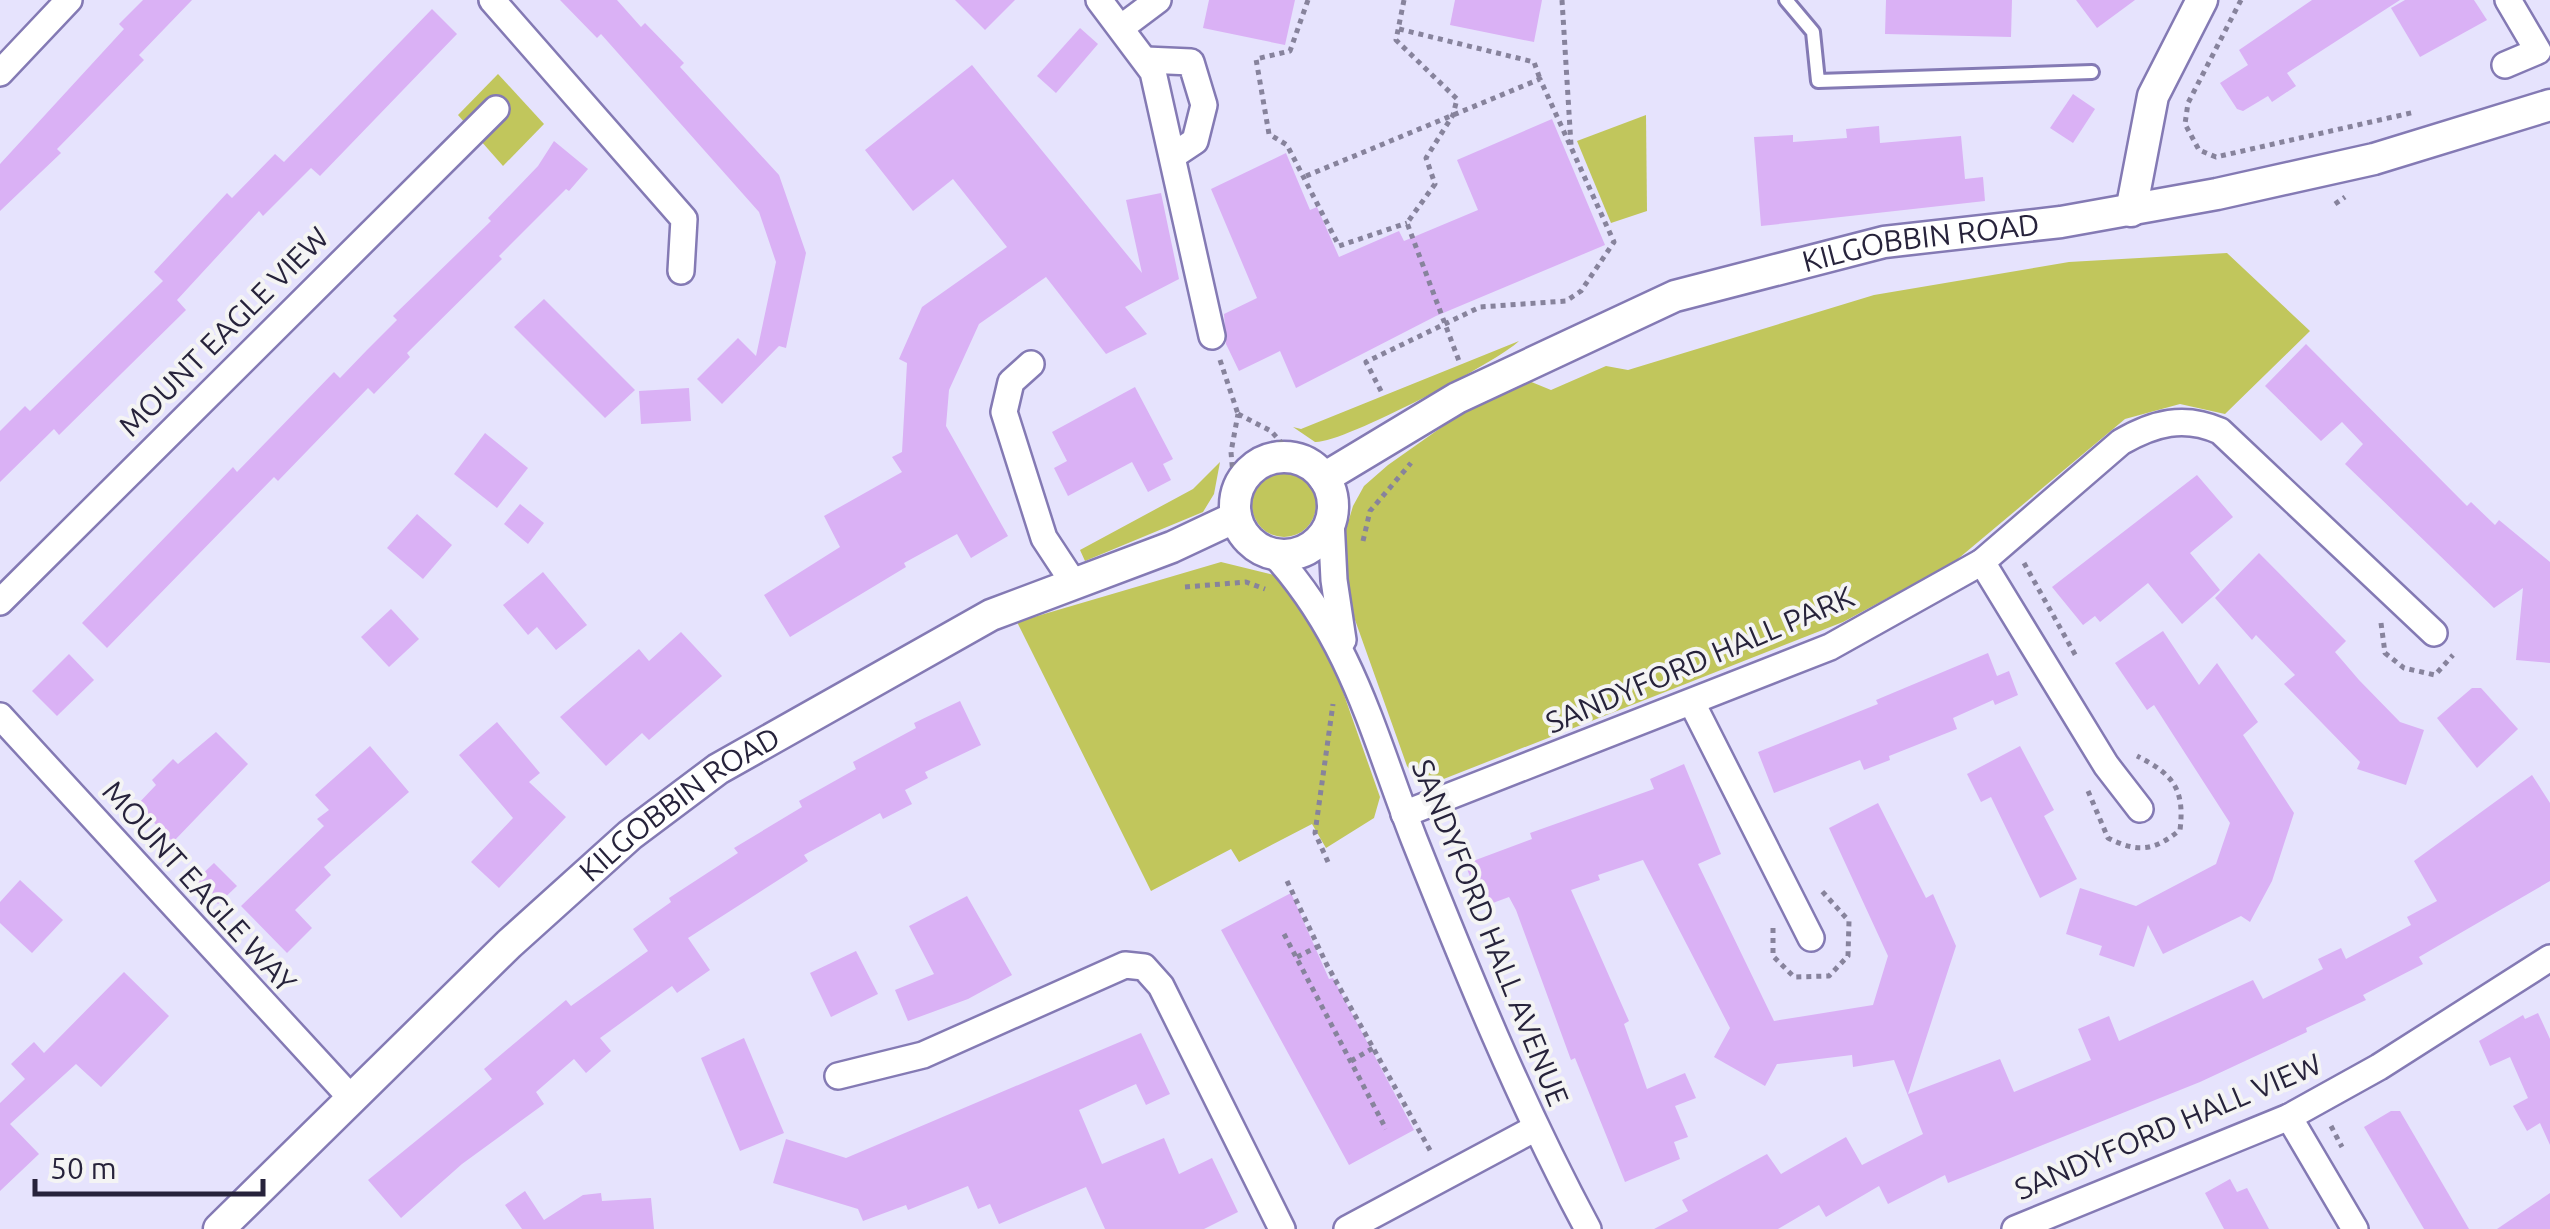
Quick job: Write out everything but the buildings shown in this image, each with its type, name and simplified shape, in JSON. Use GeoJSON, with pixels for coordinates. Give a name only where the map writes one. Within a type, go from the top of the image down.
{"type":"FeatureCollection","features":[{"type":"Feature","properties":{"kind":"street"},"geometry":{"type":"LineString","coordinates":[[0,72],[69,0]]}},
{"type":"Feature","properties":{"kind":"street"},"geometry":{"type":"LineString","coordinates":[[492,0],[684,218],[681,272]]}},
{"type":"Feature","properties":{"kind":"street"},"geometry":{"type":"LineString","coordinates":[[1099,0],[1154,72],[1212,336]]}},
{"type":"Feature","properties":{"kind":"street"},"geometry":{"type":"LineString","coordinates":[[1122,27],[1158,0]]}},
{"type":"Feature","properties":{"kind":"street"},"geometry":{"type":"LineString","coordinates":[[2131,211],[2153,96],[2202,0]]}},
{"type":"Feature","properties":{"kind":"street"},"geometry":{"type":"LineString","coordinates":[[2506,65],[2538,51],[2508,0]]}},
{"type":"Feature","properties":{"kind":"street"},"geometry":{"type":"LineString","coordinates":[[1146,60],[1192,62],[1204,104],[1195,141],[1174,155]]}},
{"type":"Feature","properties":{"kind":"street","name":"KILGOBBIN ROAD"},"geometry":{"type":"LineString","coordinates":[[1324,478],[1457,398],[1675,296],[1884,242],[2131,211],[2374,159],[2550,106]]}},
{"type":"Feature","properties":{"kind":"street","name":"MOUNT EAGLE VIEW"},"geometry":{"type":"LineString","coordinates":[[0,602],[496,109]]}},
{"type":"Feature","properties":{"kind":"street"},"geometry":{"type":"LineString","coordinates":[[1030,364],[1011,382],[1004,412],[1044,538],[1054,559],[1073,582]]}},
{"type":"Feature","properties":{"kind":"street","name":"SANDYFORD HALL PARK"},"geometry":{"type":"LineString","coordinates":[[1404,814],[1830,647],[1982,562],[2121,442],[2147,428],[2176,420],[2220,430],[2434,634]]}},
{"type":"Feature","properties":{"kind":"street"},"geometry":{"type":"LineString","coordinates":[[1296,458],[1324,478],[1331,494],[1331,520],[1319,539],[1305,550],[1274,554],[1247,538],[1236,508],[1240,484],[1263,461],[1296,458]]}},
{"type":"Feature","properties":{"kind":"street","name":"KILGOBBIN ROAD"},"geometry":{"type":"LineString","coordinates":[[218,1229],[522,932],[630,834],[718,769],[991,615],[1172,548],[1236,508]]}},
{"type":"Feature","properties":{"kind":"street","name":"SANDYFORD HALL AVENUE"},"geometry":{"type":"LineString","coordinates":[[1331,520],[1334,580],[1346,655]]}},
{"type":"Feature","properties":{"kind":"street","name":"SANDYFORD HALL AVENUE"},"geometry":{"type":"LineString","coordinates":[[1274,554],[1308,591],[1346,655],[1404,814],[1534,1129],[1588,1229]]}},
{"type":"Feature","properties":{"kind":"street"},"geometry":{"type":"LineString","coordinates":[[1982,562],[2106,765],[2140,809]]}},
{"type":"Feature","properties":{"kind":"street"},"geometry":{"type":"LineString","coordinates":[[1692,703],[1811,938]]}},
{"type":"Feature","properties":{"kind":"street","name":"MOUNT EAGLE WAY"},"geometry":{"type":"LineString","coordinates":[[0,716],[352,1100]]}},
{"type":"Feature","properties":{"kind":"street","name":"SANDYFORD HALL VIEW"},"geometry":{"type":"LineString","coordinates":[[2015,1229],[2289,1117],[2379,1067],[2550,958]]}},
{"type":"Feature","properties":{"kind":"street"},"geometry":{"type":"LineString","coordinates":[[838,1076],[923,1054],[1124,966],[1144,967],[1161,986],[1282,1229]]}},
{"type":"Feature","properties":{"kind":"street"},"geometry":{"type":"LineString","coordinates":[[2289,1117],[2355,1229]]}},
{"type":"Feature","properties":{"kind":"street"},"geometry":{"type":"LineString","coordinates":[[1347,1229],[1534,1129]]}},
{"type":"Feature","properties":{"kind":"lane"},"geometry":{"type":"LineString","coordinates":[[1786,0],[1813,32],[1818,81],[2092,72]]}},
{"type":"Feature","properties":{"kind":"path"},"geometry":{"type":"LineString","coordinates":[[1308,0],[1290,51],[1256,59],[1269,134],[1287,145],[1339,246],[1406,223],[1435,184],[1426,158],[1453,115],[1456,98],[1396,40],[1404,0]]}},
{"type":"Feature","properties":{"kind":"path"},"geometry":{"type":"LineString","coordinates":[[1562,0],[1571,148]]}},
{"type":"Feature","properties":{"kind":"path"},"geometry":{"type":"LineString","coordinates":[[2241,0],[2188,103],[2185,124],[2198,150],[2216,157],[2424,110]]}},
{"type":"Feature","properties":{"kind":"path"},"geometry":{"type":"LineString","coordinates":[[1382,392],[1366,362],[1480,306],[1552,305],[1582,291],[1614,242],[1534,62],[1398,29]]}},
{"type":"Feature","properties":{"kind":"path"},"geometry":{"type":"LineString","coordinates":[[1306,176],[1540,79]]}},
{"type":"Feature","properties":{"kind":"path"},"geometry":{"type":"LineString","coordinates":[[1406,223],[1458,362]]}},
{"type":"Feature","properties":{"kind":"path"},"geometry":{"type":"LineString","coordinates":[[1222,365],[1238,414],[1231,452],[1236,508]]}},
{"type":"Feature","properties":{"kind":"path"},"geometry":{"type":"LineString","coordinates":[[1238,414],[1271,431],[1296,458]]}},
{"type":"Feature","properties":{"kind":"path"},"geometry":{"type":"LineString","coordinates":[[1363,552],[1370,511],[1424,454]]}},
{"type":"Feature","properties":{"kind":"path"},"geometry":{"type":"LineString","coordinates":[[2024,556],[2023,562],[2081,666]]}},
{"type":"Feature","properties":{"kind":"path"},"geometry":{"type":"LineString","coordinates":[[1185,587],[1246,582],[1275,597]]}},
{"type":"Feature","properties":{"kind":"path"},"geometry":{"type":"LineString","coordinates":[[2374,615],[2382,624],[2386,653],[2404,668],[2435,675],[2452,658],[2458,643]]}},
{"type":"Feature","properties":{"kind":"path"},"geometry":{"type":"LineString","coordinates":[[1328,862],[1315,834],[1334,697],[1340,714]]}},
{"type":"Feature","properties":{"kind":"path"},"geometry":{"type":"LineString","coordinates":[[2084,784],[2108,838],[2132,850],[2159,847],[2180,830],[2184,804],[2169,775],[2129,752]]}},
{"type":"Feature","properties":{"kind":"path"},"geometry":{"type":"LineString","coordinates":[[1767,910],[1773,927],[1773,956],[1794,977],[1829,976],[1848,956],[1849,921],[1812,880]]}},
{"type":"Feature","properties":{"kind":"path"},"geometry":{"type":"LineString","coordinates":[[1287,882],[1318,947],[1434,1159]]}},
{"type":"Feature","properties":{"kind":"path"},"geometry":{"type":"LineString","coordinates":[[1284,934],[1386,1129]]}},
{"type":"Feature","properties":{"kind":"path"},"geometry":{"type":"LineString","coordinates":[[1297,957],[1318,947]]}},
{"type":"Feature","properties":{"kind":"path"},"geometry":{"type":"LineString","coordinates":[[1351,1061],[1375,1047]]}},
{"type":"Feature","properties":{"kind":"green space"},"geometry":{"type":"Polygon","coordinates":[[[498,74],[544,124],[503,166],[458,115],[498,74]]]}},
{"type":"Feature","properties":{"kind":"green space"},"geometry":{"type":"Polygon","coordinates":[[[1646,115],[1647,211],[1611,223],[1577,141],[1646,115]]]}},
{"type":"Feature","properties":{"kind":"green space"},"geometry":{"type":"Polygon","coordinates":[[[2227,253],[2310,331],[2225,414],[2180,404],[2125,419],[1953,563],[1843,622],[1436,782],[1416,778],[1407,766],[1344,589],[1342,543],[1353,506],[1364,486],[1466,410],[1529,381],[1551,390],[1606,366],[1628,370],[1874,295],[2069,262],[2227,253]]]}},
{"type":"Feature","properties":{"kind":"green space"},"geometry":{"type":"Polygon","coordinates":[[[1519,341],[1453,382],[1355,430],[1315,442],[1293,427],[1301,429],[1519,341]]]}},
{"type":"Feature","properties":{"kind":"green space"},"geometry":{"type":"Polygon","coordinates":[[[1220,462],[1214,494],[1203,512],[1085,561],[1080,550],[1193,489],[1220,462]]]}},
{"type":"Feature","properties":{"kind":"green space"},"geometry":{"type":"Polygon","coordinates":[[[1284,473],[1306,483],[1316,505],[1306,527],[1284,537],[1262,527],[1252,505],[1262,483],[1284,473]]]}},
{"type":"Feature","properties":{"kind":"green space"},"geometry":{"type":"Polygon","coordinates":[[[1221,562],[1282,577],[1330,655],[1380,797],[1374,818],[1326,848],[1312,824],[1239,862],[1231,849],[1151,891],[1017,622],[1221,562]]]}}]}
